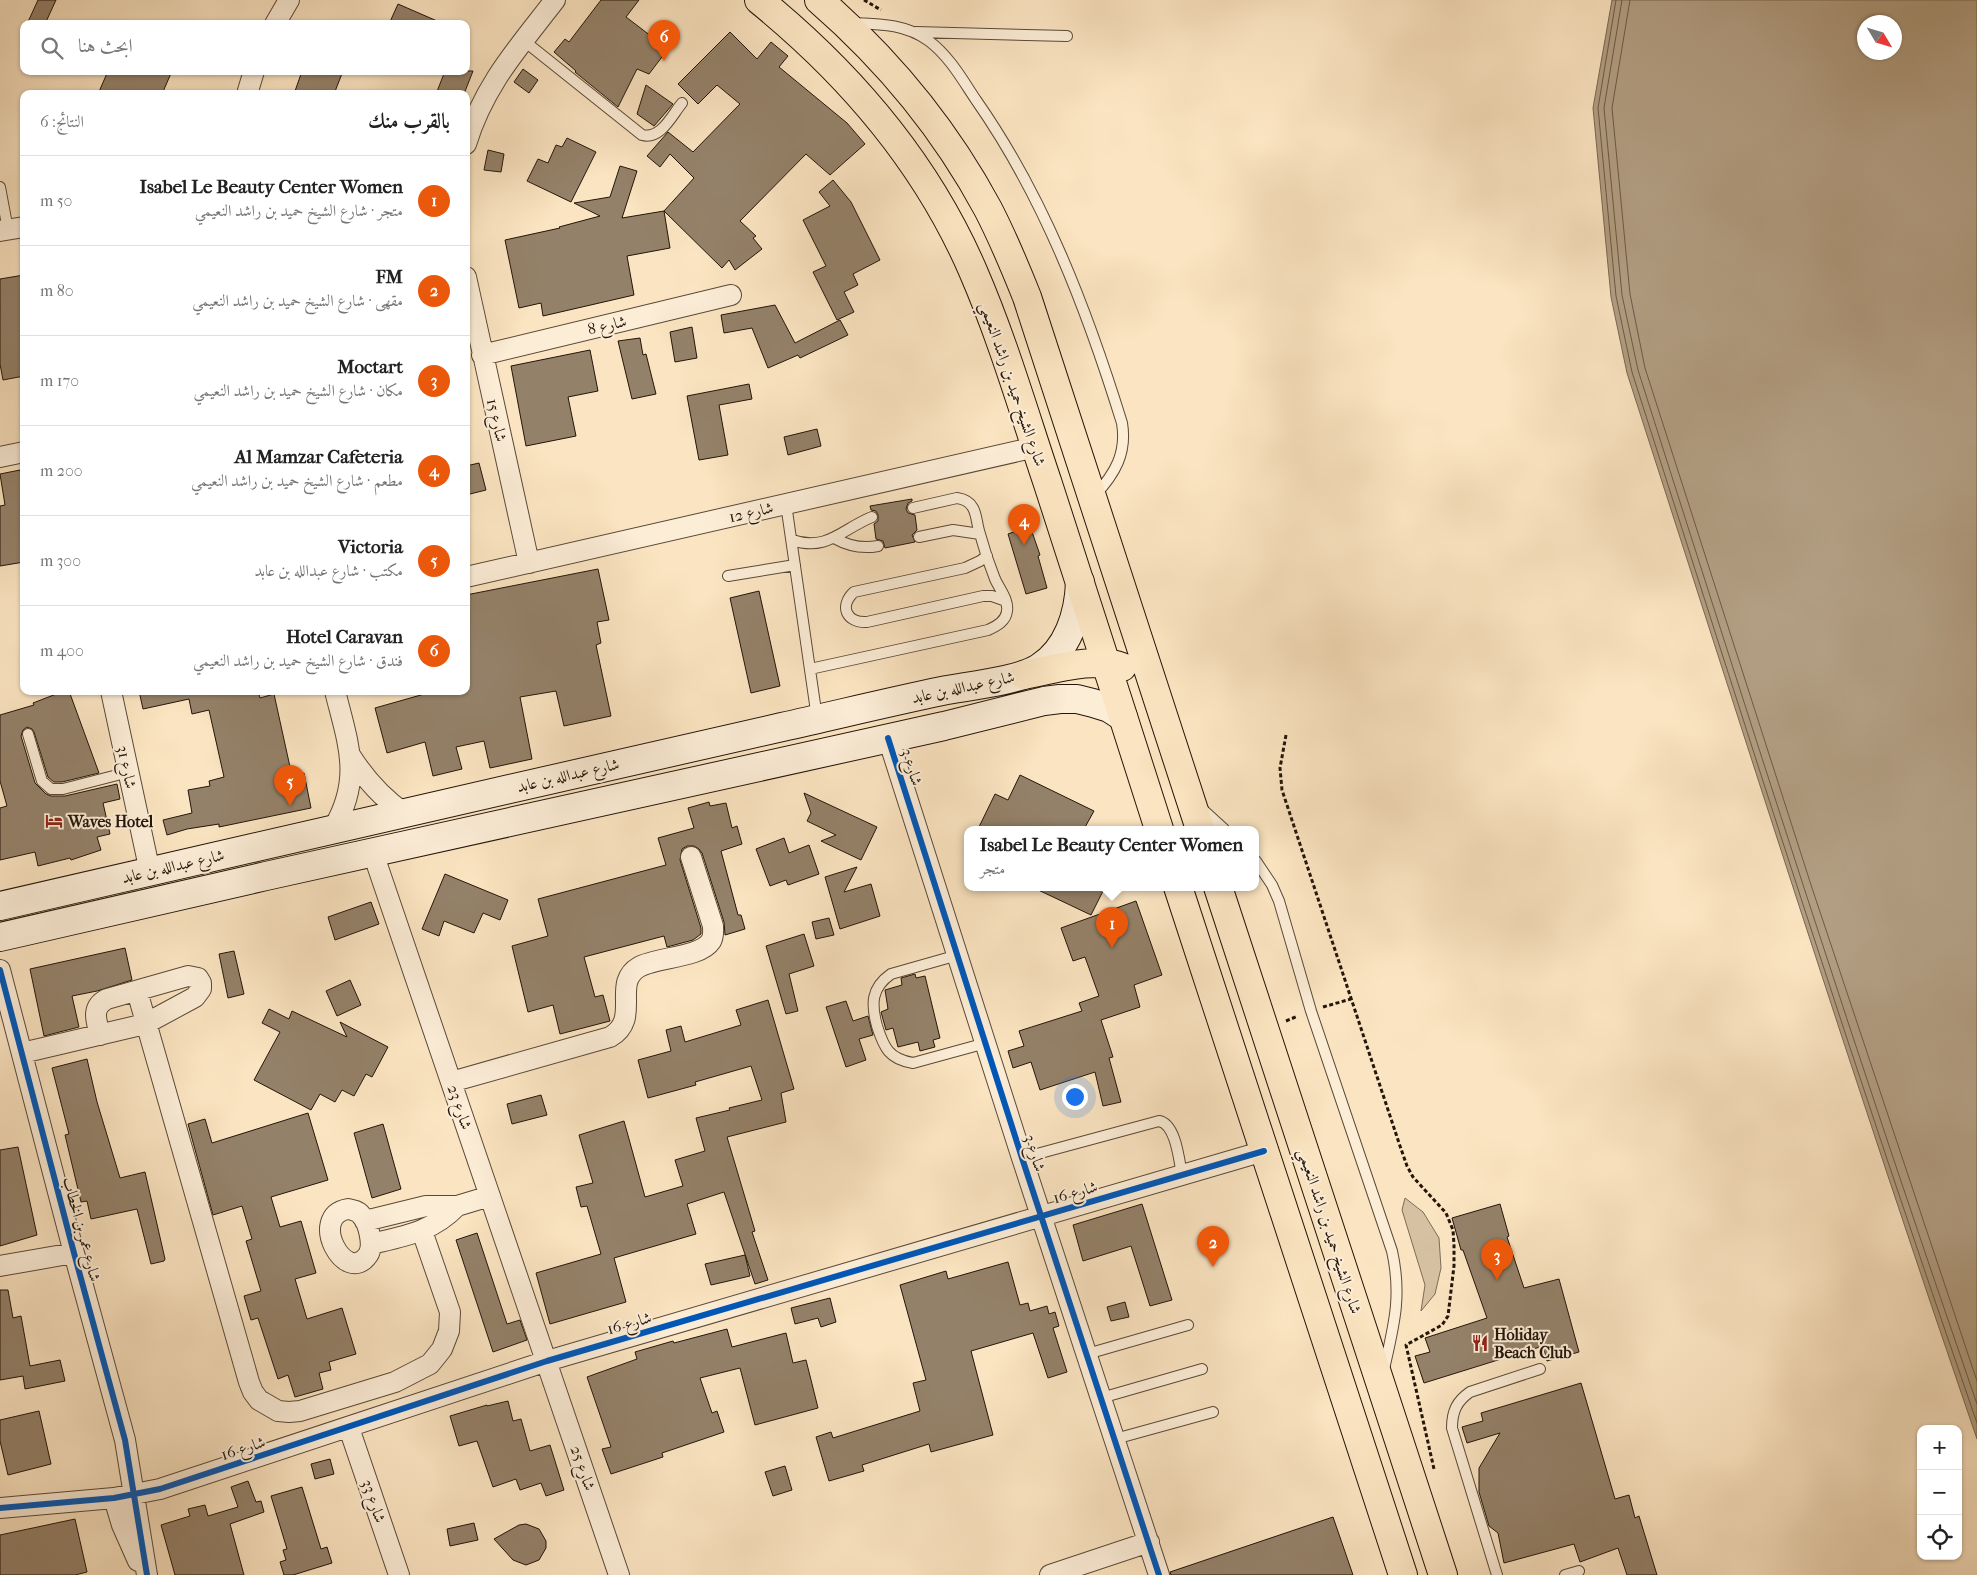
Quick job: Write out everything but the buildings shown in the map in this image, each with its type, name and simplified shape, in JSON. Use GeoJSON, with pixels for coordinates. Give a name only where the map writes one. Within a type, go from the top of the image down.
{"type":"FeatureCollection","features":[{"type":"Feature","properties":{"kind":"main road","name":"شارع الشيخ حميد بن راشد النعيمي"},"geometry":{"type":"LineString","coordinates":[[759,0],[820,52],[851,84],[901,146],[931,191],[953,229],[989,311],[1036,447],[1158,826]]}},
{"type":"Feature","properties":{"kind":"main road"},"geometry":{"type":"LineString","coordinates":[[819,0],[880,56],[940,130],[989,210],[1009,253],[1027,297],[1199,826]]}},
{"type":"Feature","properties":{"kind":"main road","name":"شارع عبدالله بن عابد"},"geometry":{"type":"LineString","coordinates":[[0,906],[817,719],[1024,675],[1040,667],[1055,654],[1066,638],[1077,611],[1080,582]]}},
{"type":"Feature","properties":{"kind":"main road"},"geometry":{"type":"LineString","coordinates":[[1024,675],[1106,663],[1116,664],[1133,674],[1167,727]]}},
{"type":"Feature","properties":{"kind":"main road"},"geometry":{"type":"LineString","coordinates":[[939,692],[953,699],[956,706],[955,715],[951,722],[944,726]]}},
{"type":"Feature","properties":{"kind":"main road","name":"شارع عبدالله بن عابد"},"geometry":{"type":"LineString","coordinates":[[0,937],[266,876],[944,726],[1044,701],[1077,699],[1109,708],[1123,717]]}},
{"type":"Feature","properties":{"kind":"main road"},"geometry":{"type":"LineString","coordinates":[[470,798],[477,799],[487,807],[487,820],[478,830]]}},
{"type":"Feature","properties":{"kind":"main road"},"geometry":{"type":"LineString","coordinates":[[258,847],[254,852],[252,860],[254,867],[259,873],[266,876]]}},
{"type":"Feature","properties":{"kind":"main road"},"geometry":{"type":"LineString","coordinates":[[1179,891],[1403,1575]]}},
{"type":"Feature","properties":{"kind":"main road","name":"شارع الشيخ حميد بن راشد النعيمي"},"geometry":{"type":"LineString","coordinates":[[1219,891],[1443,1575]]}},
{"type":"Feature","properties":{"kind":"street"},"geometry":{"type":"LineString","coordinates":[[277,20],[289,0]]}},
{"type":"Feature","properties":{"kind":"street"},"geometry":{"type":"LineString","coordinates":[[470,132],[486,94],[503,66],[555,0]]}},
{"type":"Feature","properties":{"kind":"street"},"geometry":{"type":"LineString","coordinates":[[248,90],[253,75]]}},
{"type":"Feature","properties":{"kind":"street","name":"شارع 8"},"geometry":{"type":"LineString","coordinates":[[482,355],[731,295]]}},
{"type":"Feature","properties":{"kind":"street","name":"شارع 15"},"geometry":{"type":"LineString","coordinates":[[470,297],[529,563]]}},
{"type":"Feature","properties":{"kind":"street","name":"شارع 12"},"geometry":{"type":"LineString","coordinates":[[470,576],[1036,447]]}},
{"type":"Feature","properties":{"kind":"street"},"geometry":{"type":"LineString","coordinates":[[0,457],[20,453]]}},
{"type":"Feature","properties":{"kind":"street","name":"شارع 31"},"geometry":{"type":"LineString","coordinates":[[112,695],[150,872]]}},
{"type":"Feature","properties":{"kind":"street"},"geometry":{"type":"LineString","coordinates":[[333,829],[341,816],[350,786],[350,755],[336,695]]}},
{"type":"Feature","properties":{"kind":"street","name":"شارع 3"},"geometry":{"type":"LineString","coordinates":[[888,738],[1022,1158],[1160,1575]]}},
{"type":"Feature","properties":{"kind":"street"},"geometry":{"type":"LineString","coordinates":[[350,755],[379,793],[404,813]]}},
{"type":"Feature","properties":{"kind":"street","name":"شارع 23"},"geometry":{"type":"LineString","coordinates":[[373,853],[548,1362]]}},
{"type":"Feature","properties":{"kind":"street"},"geometry":{"type":"LineString","coordinates":[[451,1082],[610,1038],[617,1034],[625,1021],[626,986],[632,972],[646,964],[698,950],[705,947],[711,941],[713,926],[691,857]]}},
{"type":"Feature","properties":{"kind":"street","name":"شارع عمر بن الخطاب"},"geometry":{"type":"LineString","coordinates":[[0,970],[125,1440],[146,1575]]}},
{"type":"Feature","properties":{"kind":"street"},"geometry":{"type":"LineString","coordinates":[[22,1053],[145,1024],[195,997],[201,988],[201,983],[198,978],[188,976],[107,999],[98,1006],[95,1018],[100,1034]]}},
{"type":"Feature","properties":{"kind":"street"},"geometry":{"type":"LineString","coordinates":[[137,991],[248,1382],[259,1400],[278,1411],[300,1411],[395,1382],[430,1364],[442,1350],[446,1340],[449,1331],[450,1312],[422,1231]]}},
{"type":"Feature","properties":{"kind":"street","name":"شارع 16"},"geometry":{"type":"LineString","coordinates":[[0,1508],[114,1498],[135,1495],[180,1483],[548,1362],[1264,1151]]}},
{"type":"Feature","properties":{"kind":"street"},"geometry":{"type":"LineString","coordinates":[[365,1221],[426,1206],[457,1206],[490,1196]]}},
{"type":"Feature","properties":{"kind":"street"},"geometry":{"type":"LineString","coordinates":[[371,1244],[422,1231],[441,1221],[457,1206]]}},
{"type":"Feature","properties":{"kind":"street"},"geometry":{"type":"LineString","coordinates":[[348,1209],[355,1210],[365,1221],[371,1244],[367,1257],[361,1261],[347,1262],[337,1252],[330,1229],[330,1221],[340,1210],[348,1209]]}},
{"type":"Feature","properties":{"kind":"street"},"geometry":{"type":"LineString","coordinates":[[0,1266],[74,1254]]}},
{"type":"Feature","properties":{"kind":"street","name":"شارع 25"},"geometry":{"type":"LineString","coordinates":[[548,1362],[619,1575]]}},
{"type":"Feature","properties":{"kind":"street","name":"شارع 33"},"geometry":{"type":"LineString","coordinates":[[349,1428],[399,1575]]}},
{"type":"Feature","properties":{"kind":"street"},"geometry":{"type":"LineString","coordinates":[[114,1498],[122,1525],[146,1575]]}},
{"type":"Feature","properties":{"kind":"street"},"geometry":{"type":"LineString","coordinates":[[1050,1575],[1149,1542]]}},
{"type":"Feature","properties":{"kind":"lane"},"geometry":{"type":"LineString","coordinates":[[846,23],[897,26],[914,32],[929,42],[956,70],[983,109],[1032,192],[1072,279],[1119,412],[1124,434],[1118,466],[1106,484],[1092,498]]}},
{"type":"Feature","properties":{"kind":"lane"},"geometry":{"type":"LineString","coordinates":[[914,32],[1067,36]]}},
{"type":"Feature","properties":{"kind":"lane"},"geometry":{"type":"LineString","coordinates":[[523,40],[642,135],[648,137],[658,133],[682,103]]}},
{"type":"Feature","properties":{"kind":"lane"},"geometry":{"type":"LineString","coordinates":[[0,187],[10,229]]}},
{"type":"Feature","properties":{"kind":"lane"},"geometry":{"type":"LineString","coordinates":[[810,669],[988,630],[1004,620],[1007,611],[1006,602],[986,556],[974,509],[964,499],[957,498],[913,508]]}},
{"type":"Feature","properties":{"kind":"lane"},"geometry":{"type":"LineString","coordinates":[[786,504],[817,719]]}},
{"type":"Feature","properties":{"kind":"lane"},"geometry":{"type":"LineString","coordinates":[[792,540],[813,545],[824,543],[850,527],[872,517]]}},
{"type":"Feature","properties":{"kind":"lane"},"geometry":{"type":"LineString","coordinates":[[919,537],[953,530],[980,534]]}},
{"type":"Feature","properties":{"kind":"lane"},"geometry":{"type":"LineString","coordinates":[[834,538],[860,548],[878,546]]}},
{"type":"Feature","properties":{"kind":"lane"},"geometry":{"type":"LineString","coordinates":[[986,556],[965,568],[854,592],[848,597],[847,612],[852,619],[866,622],[983,596],[992,596],[1006,602]]}},
{"type":"Feature","properties":{"kind":"lane"},"geometry":{"type":"LineString","coordinates":[[728,576],[795,565]]}},
{"type":"Feature","properties":{"kind":"lane"},"geometry":{"type":"LineString","coordinates":[[28,734],[42,781],[51,789],[63,789],[128,772]]}},
{"type":"Feature","properties":{"kind":"lane"},"geometry":{"type":"LineString","coordinates":[[1190,798],[1221,826]]}},
{"type":"Feature","properties":{"kind":"lane"},"geometry":{"type":"LineString","coordinates":[[1259,866],[1272,885],[1279,901],[1311,1011],[1392,1251],[1398,1287],[1397,1306],[1380,1384]]}},
{"type":"Feature","properties":{"kind":"lane"},"geometry":{"type":"LineString","coordinates":[[958,955],[891,974],[883,980],[877,987],[872,1005],[879,1032],[886,1050],[894,1057],[913,1063],[986,1043]]}},
{"type":"Feature","properties":{"kind":"lane"},"geometry":{"type":"LineString","coordinates":[[1022,1158],[1159,1121],[1167,1124],[1172,1131],[1182,1175]]}},
{"type":"Feature","properties":{"kind":"lane"},"geometry":{"type":"LineString","coordinates":[[1087,1354],[1188,1325]]}},
{"type":"Feature","properties":{"kind":"lane"},"geometry":{"type":"LineString","coordinates":[[1101,1398],[1202,1369]]}},
{"type":"Feature","properties":{"kind":"lane"},"geometry":{"type":"LineString","coordinates":[[1497,1575],[1452,1428],[1452,1417],[1455,1407],[1461,1398],[1470,1392],[1540,1369]]}},
{"type":"Feature","properties":{"kind":"lane"},"geometry":{"type":"LineString","coordinates":[[1115,1439],[1213,1412]]}},
{"type":"Feature","properties":{"kind":"lane"},"geometry":{"type":"LineString","coordinates":[[1564,1575],[1579,1570]]}},
{"type":"Feature","properties":{"kind":"path"},"geometry":{"type":"LineString","coordinates":[[1286,735],[1280,768],[1282,790],[1406,1166],[1413,1177],[1446,1213],[1452,1230],[1454,1266],[1448,1316],[1442,1325],[1406,1345],[1435,1471]]}},
{"type":"Feature","properties":{"kind":"shaded area"},"geometry":{"type":"Polygon","coordinates":[[[1405,1198],[1423,1212],[1439,1238],[1441,1268],[1435,1294],[1421,1311],[1425,1285],[1402,1210],[1405,1198]]]}},
{"type":"Feature","properties":{"kind":"water"},"geometry":{"type":"Polygon","coordinates":[[[1612,0],[1977,0],[1977,1439],[1843,1040],[1627,373],[1611,297],[1593,108],[1612,0]]]}},
{"type":"Feature","properties":{"kind":"cycle path"},"geometry":{"type":"LineString","coordinates":[[888,738],[1022,1158],[1159,1575]]}},
{"type":"Feature","properties":{"kind":"cycle path"},"geometry":{"type":"LineString","coordinates":[[0,970],[125,1440],[147,1575]]}},
{"type":"Feature","properties":{"kind":"cycle path"},"geometry":{"type":"LineString","coordinates":[[0,1508],[114,1498],[160,1489],[547,1361],[1264,1151]]}},
{"type":"Feature","properties":{"kind":"place","name":"Hotel Caravan"},"geometry":{"type":"Point","coordinates":[664,61]}},
{"type":"Feature","properties":{"kind":"place","name":"Al Mamzar Cafeteria"},"geometry":{"type":"Point","coordinates":[1024,545]}},
{"type":"Feature","properties":{"kind":"place","name":"Victoria"},"geometry":{"type":"Point","coordinates":[290,806]}},
{"type":"Feature","properties":{"kind":"place","name":"Waves Hotel"},"geometry":{"type":"Point","coordinates":[54,821]}},
{"type":"Feature","properties":{"kind":"place","name":"Isabel Le Beauty Center Women"},"geometry":{"type":"Point","coordinates":[1112,948]}},
{"type":"Feature","properties":{"kind":"place","name":"FM"},"geometry":{"type":"Point","coordinates":[1213,1267]}},
{"type":"Feature","properties":{"kind":"place","name":"Moctart"},"geometry":{"type":"Point","coordinates":[1497,1280]}},
{"type":"Feature","properties":{"kind":"place","name":"Holiday Beach Club"},"geometry":{"type":"Point","coordinates":[1480,1343]}}]}
